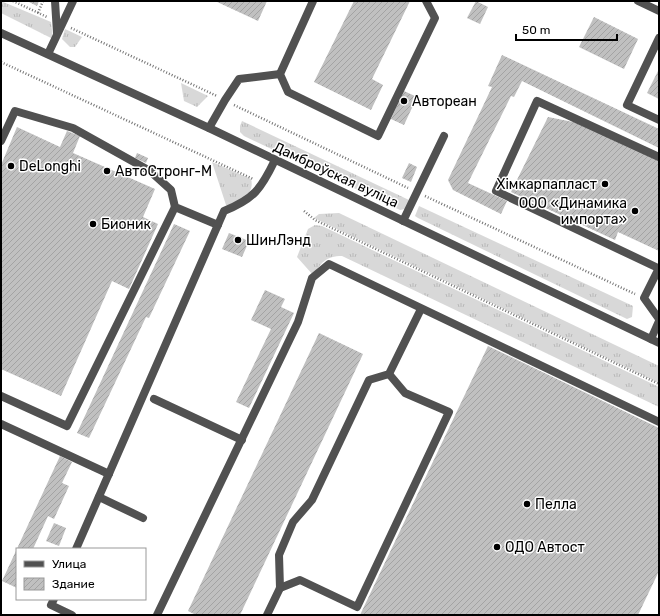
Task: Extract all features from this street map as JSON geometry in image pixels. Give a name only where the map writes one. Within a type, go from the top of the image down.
[{"type":"street","points":[[48,54],[57,34],[59,23],[55,1]]},
{"type":"street","points":[[59,23],[73,1]]},
{"type":"street","points":[[314,1],[280,74],[288,92],[378,136],[435,18],[426,1]]},
{"type":"street","points":[[638,1],[659,11]]},
{"type":"street","name":"Дамброўская вуліца","points":[[1,32],[209,128],[659,343]]},
{"type":"street","points":[[659,38],[627,105],[659,120]]},
{"type":"street","points":[[209,128],[225,100],[239,80],[280,74]]},
{"type":"street","points":[[651,339],[659,320],[644,298],[658,268],[496,191],[537,101],[659,157]]},
{"type":"street","points":[[1,141],[15,111],[73,128],[150,171],[171,190],[175,207],[67,426],[1,396]]},
{"type":"street","points":[[403,220],[444,136]]},
{"type":"street","points":[[76,548],[224,211],[244,203],[262,183],[274,160]]},
{"type":"street","points":[[175,207],[218,225]]},
{"type":"street","points":[[157,615],[298,322],[312,278],[329,264],[659,422]]},
{"type":"street","points":[[267,615],[280,588],[279,555],[293,522],[312,500],[369,380],[389,374],[420,311]]},
{"type":"street","points":[[280,588],[300,580],[357,607],[449,412],[405,394],[389,374]]},
{"type":"street","points":[[154,399],[242,440]]},
{"type":"street","points":[[1,424],[109,474]]},
{"type":"street","points":[[99,497],[143,518]]},
{"type":"street","points":[[54,600],[51,605],[72,615]]},
{"type":"path","points":[[13,1],[225,100],[250,114],[644,298]]},
{"type":"path","points":[[38,13],[43,1]]},
{"type":"path","points":[[1,62],[262,183]]},
{"type":"path","points":[[304,212],[315,220],[659,384]]},
{"type":"green space","points":[[1,1],[51,22],[53,39],[1,13]]},
{"type":"green space","points":[[65,29],[82,37],[75,47],[70,47],[62,39]]},
{"type":"green space","points":[[181,83],[208,96],[197,107],[184,101]]},
{"type":"green space","points":[[242,121],[409,200],[405,209],[400,210],[244,136],[240,132]]},
{"type":"green space","points":[[212,162],[251,179],[251,188],[247,195],[232,207],[226,205]]},
{"type":"green space","points":[[419,206],[633,306],[632,317],[627,319],[418,218],[415,216]]},
{"type":"green space","points":[[339,213],[659,366],[659,383],[314,218],[319,214]]},
{"type":"green space","points":[[315,225],[322,226],[659,387],[659,407],[342,256],[332,257],[324,261],[313,275],[297,257],[308,229]]},
{"type":"building","points":[[27,1],[39,1],[37,6]]},
{"type":"building","points":[[215,1],[267,1],[258,21]]},
{"type":"building","points":[[354,1],[410,1],[372,79],[383,85],[371,110],[314,82]]},
{"type":"building","points":[[476,1],[488,7],[480,24],[467,18]]},
{"type":"building","points":[[594,17],[638,39],[624,69],[579,47]]},
{"type":"building","points":[[502,55],[659,129],[659,148],[522,81],[514,97],[511,96],[468,183],[507,201],[501,214],[453,190],[448,180],[492,87],[488,86]]},
{"type":"building","points":[[659,69],[659,99],[647,93]]},
{"type":"building","points":[[404,91],[417,97],[404,125],[391,119]]},
{"type":"building","points":[[548,117],[588,125],[659,159],[659,251],[618,232],[615,240],[511,192]]},
{"type":"building","points":[[17,127],[60,147],[67,131],[80,136],[73,153],[155,189],[143,217],[158,224],[129,289],[112,281],[61,396],[1,369],[1,165]]},
{"type":"building","points":[[137,153],[148,158],[146,163],[135,158]]},
{"type":"building","points":[[409,163],[417,167],[411,182],[402,178]]},
{"type":"building","points":[[174,224],[190,231],[149,318],[146,317],[89,438],[77,433]]},
{"type":"building","points":[[229,233],[249,241],[242,257],[222,249]]},
{"type":"building","points":[[265,290],[285,299],[281,307],[294,313],[249,408],[236,402],[271,329],[251,320]]},
{"type":"building","points":[[319,333],[363,354],[240,615],[196,615],[188,611]]},
{"type":"building","points":[[488,346],[659,428],[659,571],[638,615],[360,615]]},
{"type":"building","points":[[60,456],[72,462],[62,483],[69,486],[54,519],[48,516],[33,548],[17,548]]},
{"type":"building","points":[[54,523],[66,528],[59,546],[46,541]]},
{"type":"building","points":[[16,551],[16,588],[2,581]]},
{"type":"place","name":"Автореан","points":[[404,101]]},
{"type":"place","name":"DeLonghi","points":[[11,166]]},
{"type":"place","name":"АвтоСтронг-М","points":[[107,171]]},
{"type":"place","name":"Хімкарпапласт","points":[[605,184]]},
{"type":"place","name":"ООО «Динамика импорта»","points":[[635,211]]},
{"type":"place","name":"Бионик","points":[[93,224]]},
{"type":"place","name":"ШинЛэнд","points":[[238,240]]},
{"type":"place","name":"Пелла","points":[[527,504]]},
{"type":"place","name":"ОДО Автост","points":[[497,547]]}]
